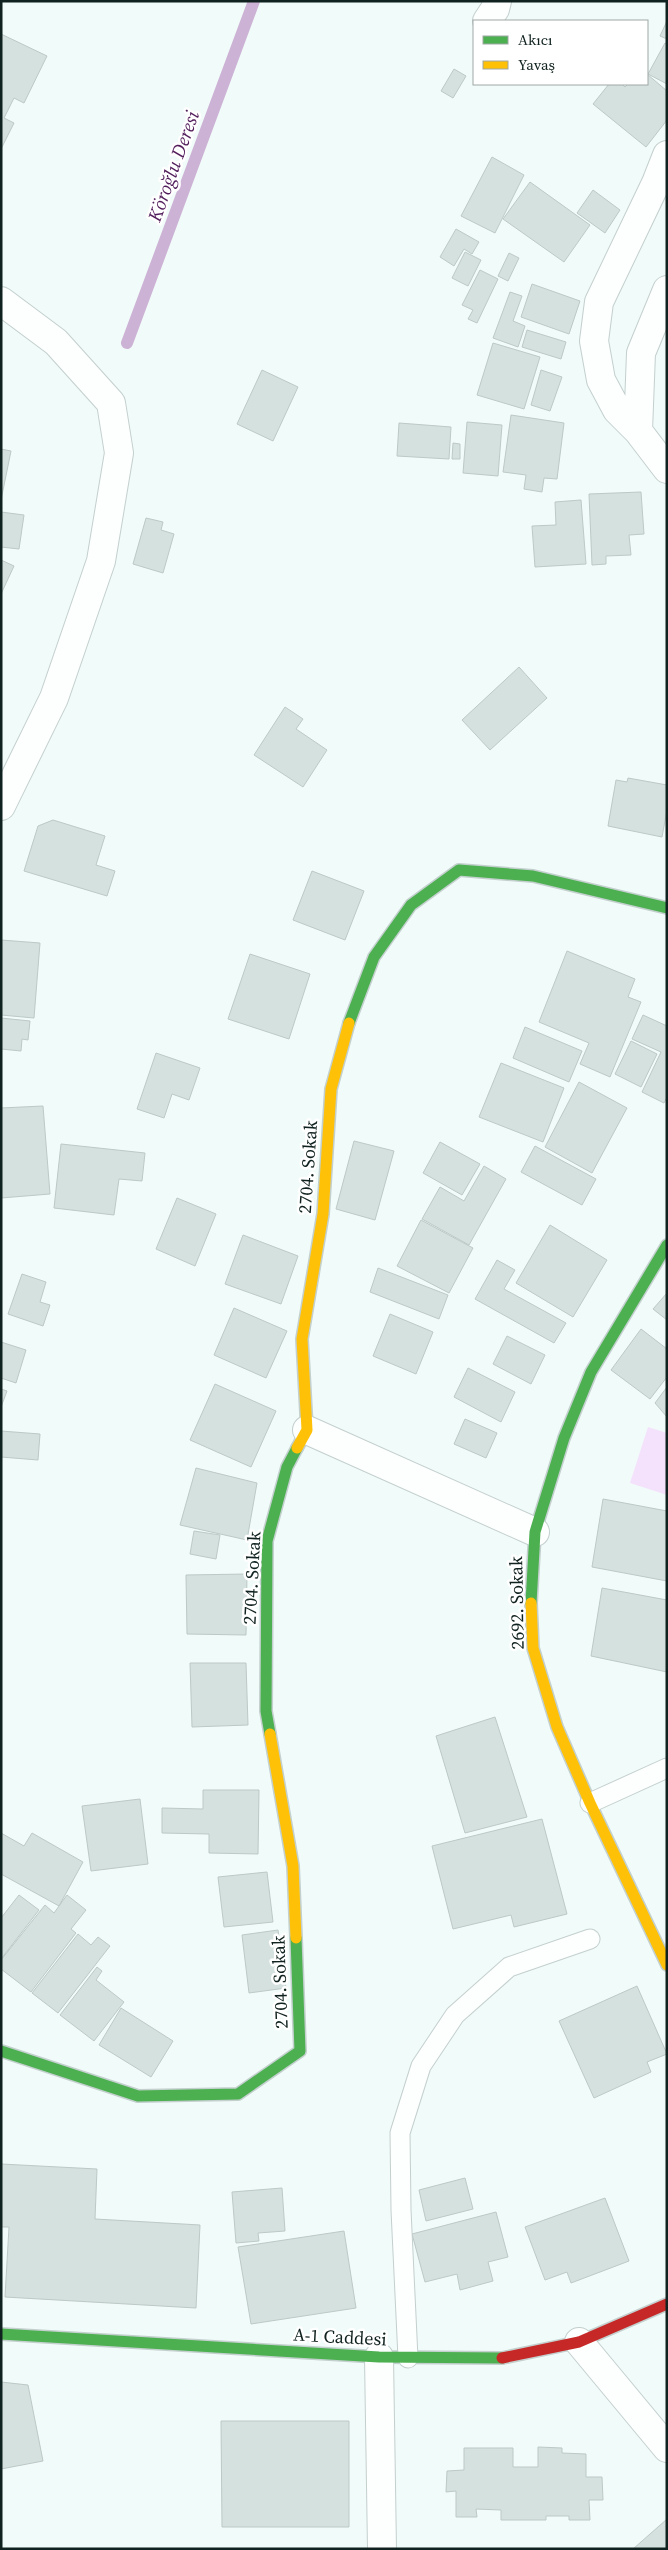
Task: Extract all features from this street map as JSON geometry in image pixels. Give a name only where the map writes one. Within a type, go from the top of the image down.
[{"type":"street","points":[[489,20],[497,1]]},
{"type":"street","points":[[667,155],[656,183],[598,302],[594,341],[601,380],[617,410],[638,431],[667,469]]},
{"type":"street","points":[[638,431],[640,353],[667,290]]},
{"type":"street","points":[[1,301],[56,342],[111,403],[119,453],[101,561],[54,698],[1,806]]},
{"type":"street","name":"2704. Sokak","points":[[1,2051],[138,2096],[238,2094],[300,2051],[293,1866],[266,1711],[267,1541],[288,1467],[307,1430],[302,1339],[323,1214],[331,1089],[352,1011],[374,957],[411,905],[459,870],[533,876],[667,908]]},
{"type":"street","name":"2692. Sokak","points":[[667,1245],[591,1372],[564,1438],[535,1532],[532,1594],[533,1648],[557,1727],[590,1803],[667,1964]]},
{"type":"street","points":[[307,1430],[535,1532]]},
{"type":"street","name":"A-1 Caddesi","points":[[1,2334],[379,2357],[495,2360],[579,2342],[667,2304]]},
{"type":"street","points":[[579,2342],[667,2448]]},
{"type":"street","points":[[379,2357],[382,2549]]},
{"type":"lane","points":[[590,1803],[667,1768]]},
{"type":"lane","points":[[408,2358],[401,2210],[400,2132],[421,2066],[455,2015],[510,1966],[590,1939]]},
{"type":"shaded area","points":[[648,1427],[667,1433],[667,1495],[630,1483]]},
{"type":"building","points":[[667,21],[667,39],[660,36]]},
{"type":"building","points":[[1,34],[47,56],[24,103],[14,98],[4,118],[14,123],[1,149]]},
{"type":"building","points":[[665,43],[667,44],[667,84],[648,74]]},
{"type":"building","points":[[454,69],[466,76],[453,98],[441,91]]},
{"type":"building","points":[[648,75],[667,91],[667,120],[646,147],[593,104],[608,85],[623,85],[625,87],[627,85],[648,85]]},
{"type":"building","points":[[492,157],[524,175],[495,233],[461,216]]},
{"type":"building","points":[[530,182],[590,225],[564,262],[503,219]]},
{"type":"building","points":[[593,190],[620,210],[605,233],[577,213]]},
{"type":"building","points":[[456,229],[479,242],[472,254],[464,249],[454,266],[440,257]]},
{"type":"building","points":[[465,252],[481,260],[468,286],[452,278]]},
{"type":"building","points":[[509,253],[519,258],[508,281],[498,276]]},
{"type":"building","points":[[480,270],[498,279],[477,323],[468,319],[473,310],[462,305]]},
{"type":"building","points":[[532,284],[580,301],[569,334],[521,317]]},
{"type":"building","points":[[510,292],[522,296],[513,321],[525,326],[518,347],[493,338]]},
{"type":"building","points":[[527,330],[566,342],[561,359],[522,347]]},
{"type":"building","points":[[493,343],[540,357],[524,409],[477,395]]},
{"type":"building","points":[[262,370],[298,387],[273,441],[237,424]]},
{"type":"building","points":[[541,370],[562,377],[550,411],[531,405]]},
{"type":"building","points":[[511,415],[564,423],[557,479],[544,478],[542,492],[524,489],[526,475],[503,472]]},
{"type":"building","points":[[467,422],[502,425],[498,476],[463,473]]},
{"type":"building","points":[[399,423],[451,427],[449,459],[397,456]]},
{"type":"building","points":[[453,443],[460,444],[460,459],[452,459]]},
{"type":"building","points":[[1,449],[11,451],[1,500]]},
{"type":"building","points":[[641,492],[644,534],[629,535],[631,555],[606,556],[606,564],[592,565],[589,494]]},
{"type":"building","points":[[581,500],[586,564],[535,567],[532,526],[556,525],[555,502]]},
{"type":"building","points":[[1,512],[24,515],[19,549],[1,547]]},
{"type":"building","points":[[146,518],[163,522],[161,530],[174,534],[163,573],[133,564]]},
{"type":"building","points":[[1,560],[14,566],[1,594]]},
{"type":"building","points":[[519,667],[547,698],[490,750],[462,720]]},
{"type":"building","points":[[285,707],[303,719],[296,729],[327,750],[303,787],[254,755]]},
{"type":"building","points":[[628,778],[667,785],[667,810],[662,837],[608,826],[616,780],[627,782]]},
{"type":"building","points":[[53,820],[105,836],[96,865],[115,871],[107,896],[24,871],[38,826]]},
{"type":"building","points":[[312,871],[364,891],[345,940],[293,920]]},
{"type":"building","points":[[1,940],[40,943],[34,1018],[1,1015]]},
{"type":"building","points":[[567,951],[635,979],[628,997],[641,1002],[610,1077],[580,1064],[589,1043],[539,1022]]},
{"type":"building","points":[[250,954],[310,974],[289,1039],[228,1019]]},
{"type":"building","points":[[643,1015],[667,1026],[667,1097],[664,1103],[642,1092],[661,1052],[632,1039]]},
{"type":"building","points":[[1,1018],[30,1021],[28,1040],[22,1039],[21,1051],[1,1049]]},
{"type":"building","points":[[525,1027],[582,1051],[569,1082],[513,1058]]},
{"type":"building","points":[[631,1041],[657,1054],[641,1087],[615,1074]]},
{"type":"building","points":[[156,1053],[200,1068],[189,1100],[172,1094],[164,1118],[137,1109]]},
{"type":"building","points":[[501,1063],[564,1088],[543,1142],[479,1117]]},
{"type":"building","points":[[579,1082],[627,1108],[592,1173],[545,1147]]},
{"type":"building","points":[[43,1106],[50,1194],[1,1198],[1,1108]]},
{"type":"building","points":[[354,1141],[394,1151],[375,1220],[336,1209]]},
{"type":"building","points":[[440,1142],[480,1164],[462,1195],[423,1173]]},
{"type":"building","points":[[61,1144],[145,1153],[142,1181],[119,1179],[114,1215],[54,1208]]},
{"type":"building","points":[[535,1146],[596,1179],[582,1205],[521,1172]]},
{"type":"building","points":[[484,1166],[506,1179],[469,1245],[422,1219],[440,1187],[464,1201]]},
{"type":"building","points":[[177,1198],[216,1214],[195,1266],[156,1249]]},
{"type":"building","points":[[421,1220],[473,1248],[449,1293],[397,1266]]},
{"type":"building","points":[[550,1225],[607,1260],[573,1317],[516,1283]]},
{"type":"building","points":[[243,1235],[298,1256],[281,1304],[225,1284]]},
{"type":"building","points":[[497,1260],[515,1270],[504,1289],[566,1323],[554,1343],[475,1299]]},
{"type":"building","points":[[378,1268],[448,1295],[439,1319],[370,1292]]},
{"type":"building","points":[[22,1274],[46,1282],[40,1302],[50,1305],[43,1326],[8,1314]]},
{"type":"building","points":[[667,1293],[667,1320],[653,1309]]},
{"type":"building","points":[[234,1308],[287,1331],[266,1378],[214,1355]]},
{"type":"building","points":[[390,1314],[433,1332],[416,1374],[373,1356]]},
{"type":"building","points":[[641,1329],[667,1349],[667,1377],[650,1399],[611,1370]]},
{"type":"building","points":[[507,1336],[545,1355],[531,1384],[493,1364]]},
{"type":"building","points":[[1,1342],[26,1350],[16,1383],[1,1378]]},
{"type":"building","points":[[468,1368],[515,1392],[501,1422],[454,1397]]},
{"type":"building","points":[[215,1384],[276,1411],[251,1467],[190,1440]]},
{"type":"building","points":[[667,1387],[667,1417],[655,1403]]},
{"type":"building","points":[[1,1389],[7,1391],[1,1407]]},
{"type":"building","points":[[465,1419],[497,1433],[486,1458],[454,1444]]},
{"type":"building","points":[[1,1431],[40,1434],[38,1460],[1,1457]]},
{"type":"building","points":[[196,1468],[257,1483],[247,1540],[180,1525]]},
{"type":"building","points":[[603,1499],[667,1511],[667,1581],[592,1567]]},
{"type":"building","points":[[194,1531],[220,1535],[216,1559],[190,1554]]},
{"type":"building","points":[[247,1574],[246,1635],[187,1634],[186,1575]]},
{"type":"building","points":[[602,1588],[667,1600],[667,1672],[591,1656]]},
{"type":"building","points":[[190,1663],[246,1663],[248,1725],[192,1727]]},
{"type":"building","points":[[495,1717],[527,1817],[465,1833],[436,1736]]},
{"type":"building","points":[[203,1790],[259,1790],[258,1854],[209,1853],[209,1834],[162,1833],[162,1808],[203,1809]]},
{"type":"building","points":[[140,1799],[148,1864],[91,1871],[82,1806]]},
{"type":"building","points":[[542,1819],[567,1914],[514,1927],[511,1915],[453,1929],[432,1846]]},
{"type":"building","points":[[1,1833],[24,1846],[32,1833],[83,1862],[59,1906],[1,1874]]},
{"type":"building","points":[[267,1872],[273,1922],[224,1927],[218,1877]]},
{"type":"building","points":[[19,1895],[39,1910],[1,1959],[1,1918]]},
{"type":"building","points":[[67,1895],[86,1910],[71,1929],[76,1933],[31,1992],[1,1969],[1,1960],[45,1905],[54,1913]]},
{"type":"building","points":[[278,1930],[286,1988],[249,1993],[242,1935]]},
{"type":"building","points":[[78,1934],[91,1945],[98,1937],[110,1946],[58,2013],[32,1993]]},
{"type":"building","points":[[97,1967],[102,1971],[96,1980],[124,2002],[94,2041],[60,2015]]},
{"type":"building","points":[[637,1986],[667,2054],[647,2062],[651,2072],[594,2098],[559,2021]]},
{"type":"building","points":[[121,2008],[173,2041],[151,2077],[99,2045]]},
{"type":"building","points":[[1,2164],[97,2169],[95,2219],[200,2225],[196,2308],[5,2297],[9,2227],[1,2227]]},
{"type":"building","points":[[465,2178],[473,2209],[426,2221],[419,2190]]},
{"type":"building","points":[[282,2188],[285,2231],[258,2233],[259,2241],[236,2243],[232,2192]]},
{"type":"building","points":[[605,2198],[629,2261],[571,2283],[567,2272],[545,2280],[525,2227]]},
{"type":"building","points":[[496,2212],[508,2257],[488,2262],[493,2281],[460,2290],[457,2274],[425,2282],[412,2234]]},
{"type":"building","points":[[344,2231],[356,2308],[251,2324],[238,2247]]},
{"type":"building","points":[[1,2382],[28,2385],[43,2461],[1,2469]]},
{"type":"building","points":[[221,2421],[349,2421],[349,2527],[222,2527]]},
{"type":"building","points":[[538,2447],[562,2448],[562,2453],[586,2454],[586,2477],[602,2477],[603,2500],[589,2500],[590,2520],[569,2520],[569,2516],[546,2516],[546,2520],[501,2520],[501,2510],[476,2509],[477,2517],[456,2517],[456,2491],[446,2492],[447,2471],[464,2470],[464,2448],[513,2448],[513,2467],[538,2467]]},
{"type":"building","points":[[667,2519],[667,2549],[633,2549]]},
{"type":"waterway","name":"Köroğlu Deresi","points":[[127,343],[254,1]]},
{"type":"traffic: fast","points":[[349,1023],[374,957],[411,905],[459,870],[533,876],[667,908]]},
{"type":"traffic: fast","points":[[531,1603],[535,1532],[564,1438],[591,1372],[667,1245]]},
{"type":"traffic: fast","points":[[270,1734],[266,1711],[267,1541],[287,1467],[297,1448]]},
{"type":"traffic: fast","points":[[1,2051],[138,2096],[238,2094],[300,2051],[296,1938]]},
{"type":"traffic: fast","points":[[1,2334],[379,2357],[502,2358]]},
{"type":"traffic: slow","points":[[297,1448],[307,1430],[302,1339],[323,1214],[331,1089],[349,1023]]},
{"type":"traffic: slow","points":[[531,1603],[533,1648],[557,1727],[590,1803],[667,1965]]},
{"type":"traffic: slow","points":[[270,1734],[293,1866],[296,1938]]},
{"type":"traffic: jam","points":[[502,2358],[579,2342],[667,2304]]}]
